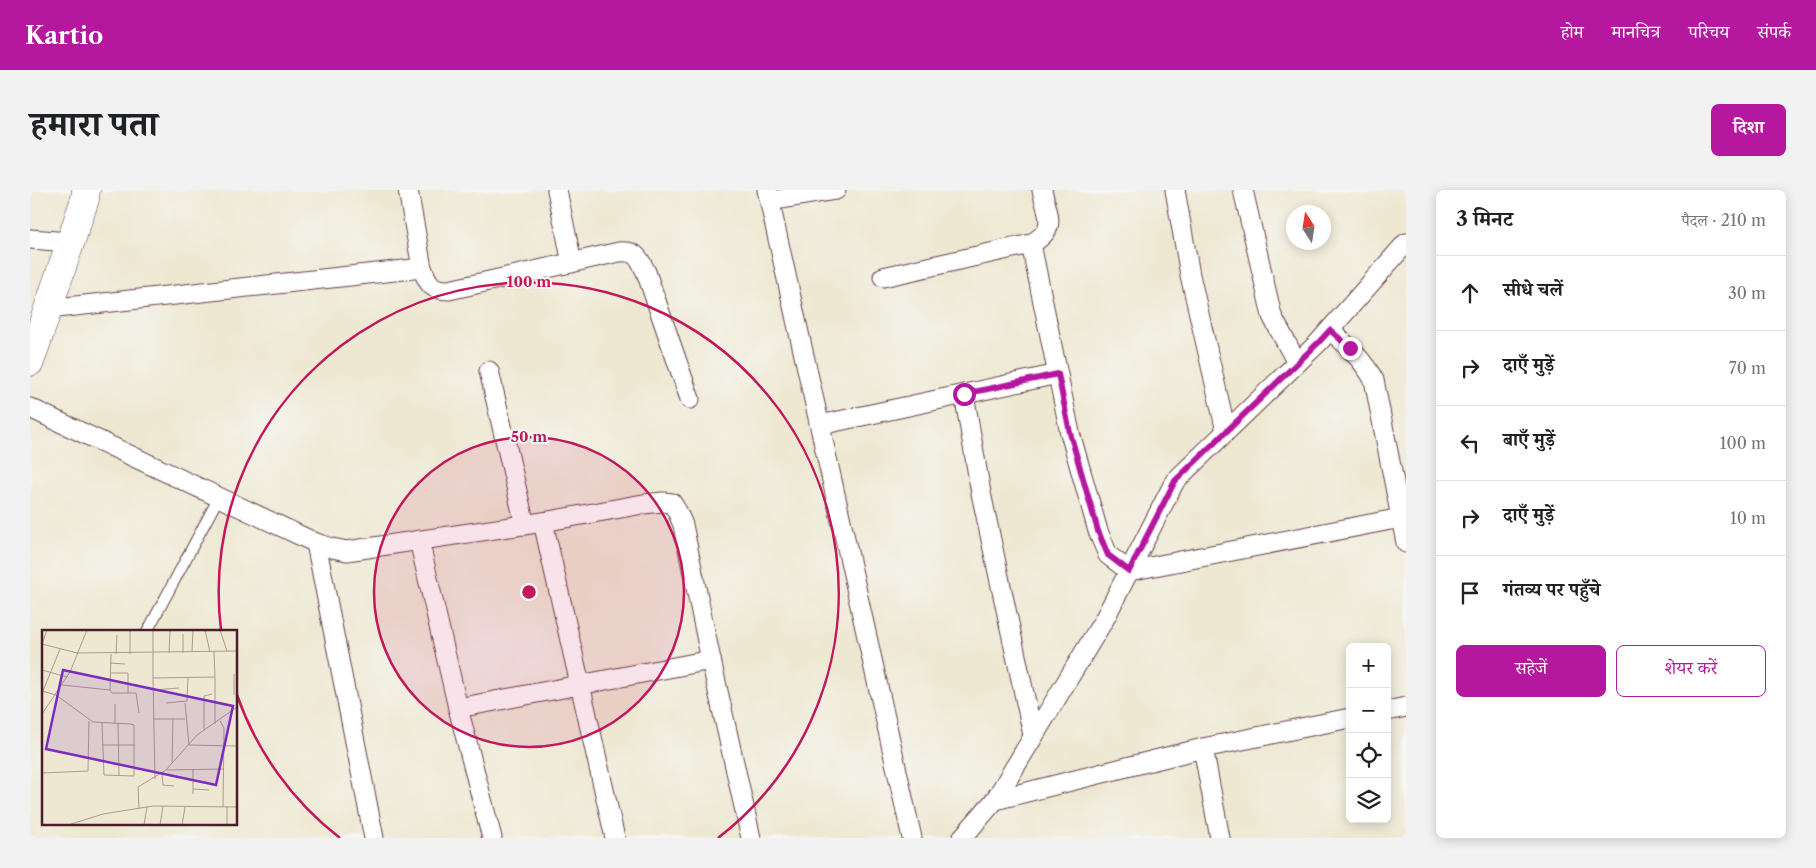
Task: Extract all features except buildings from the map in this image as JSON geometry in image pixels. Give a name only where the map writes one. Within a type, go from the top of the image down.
[{"type":"street","points":[[30,362],[86,190]]},
{"type":"street","points":[[408,190],[422,268],[430,284],[437,290],[449,290],[628,251],[635,254],[646,272],[690,400]]},
{"type":"street","points":[[557,190],[572,263]]},
{"type":"street","points":[[836,190],[769,196],[912,838]]},
{"type":"street","points":[[882,277],[1031,244],[1042,238],[1048,231],[1050,224],[1042,190]]},
{"type":"street","points":[[1175,190],[1190,275],[1226,432]]},
{"type":"street","points":[[1243,190],[1272,316],[1297,363]]},
{"type":"street","points":[[30,239],[70,242]]},
{"type":"street","points":[[964,837],[995,800],[1105,618],[1175,481],[1330,330],[1406,243]]},
{"type":"street","points":[[1031,244],[1070,433],[1098,531],[1108,555],[1129,571],[1403,517]]},
{"type":"street","points":[[48,309],[422,268]]},
{"type":"street","points":[[1330,330],[1367,367],[1374,380],[1403,517],[1406,543]]},
{"type":"street","points":[[489,371],[579,685],[615,838]]},
{"type":"street","points":[[820,425],[1058,374]]},
{"type":"street","points":[[964,394],[981,493],[1033,735]]},
{"type":"street","points":[[30,408],[316,543],[347,551],[534,523],[643,504],[672,503],[678,511],[683,525],[751,838]]},
{"type":"street","points":[[419,540],[458,708],[492,838]]},
{"type":"street","points":[[316,543],[374,838]]},
{"type":"street","points":[[458,708],[711,660]]},
{"type":"street","points":[[1391,710],[1406,707]]},
{"type":"street","points":[[995,800],[1203,748],[1346,719]]},
{"type":"street","points":[[1203,748],[1220,838]]},
{"type":"lane","points":[[147,630],[219,497]]},
{"type":"route","points":[[964,394],[1058,374],[1070,433],[1098,531],[1108,555],[1129,571],[1175,481],[1330,330],[1350,348]]}]
